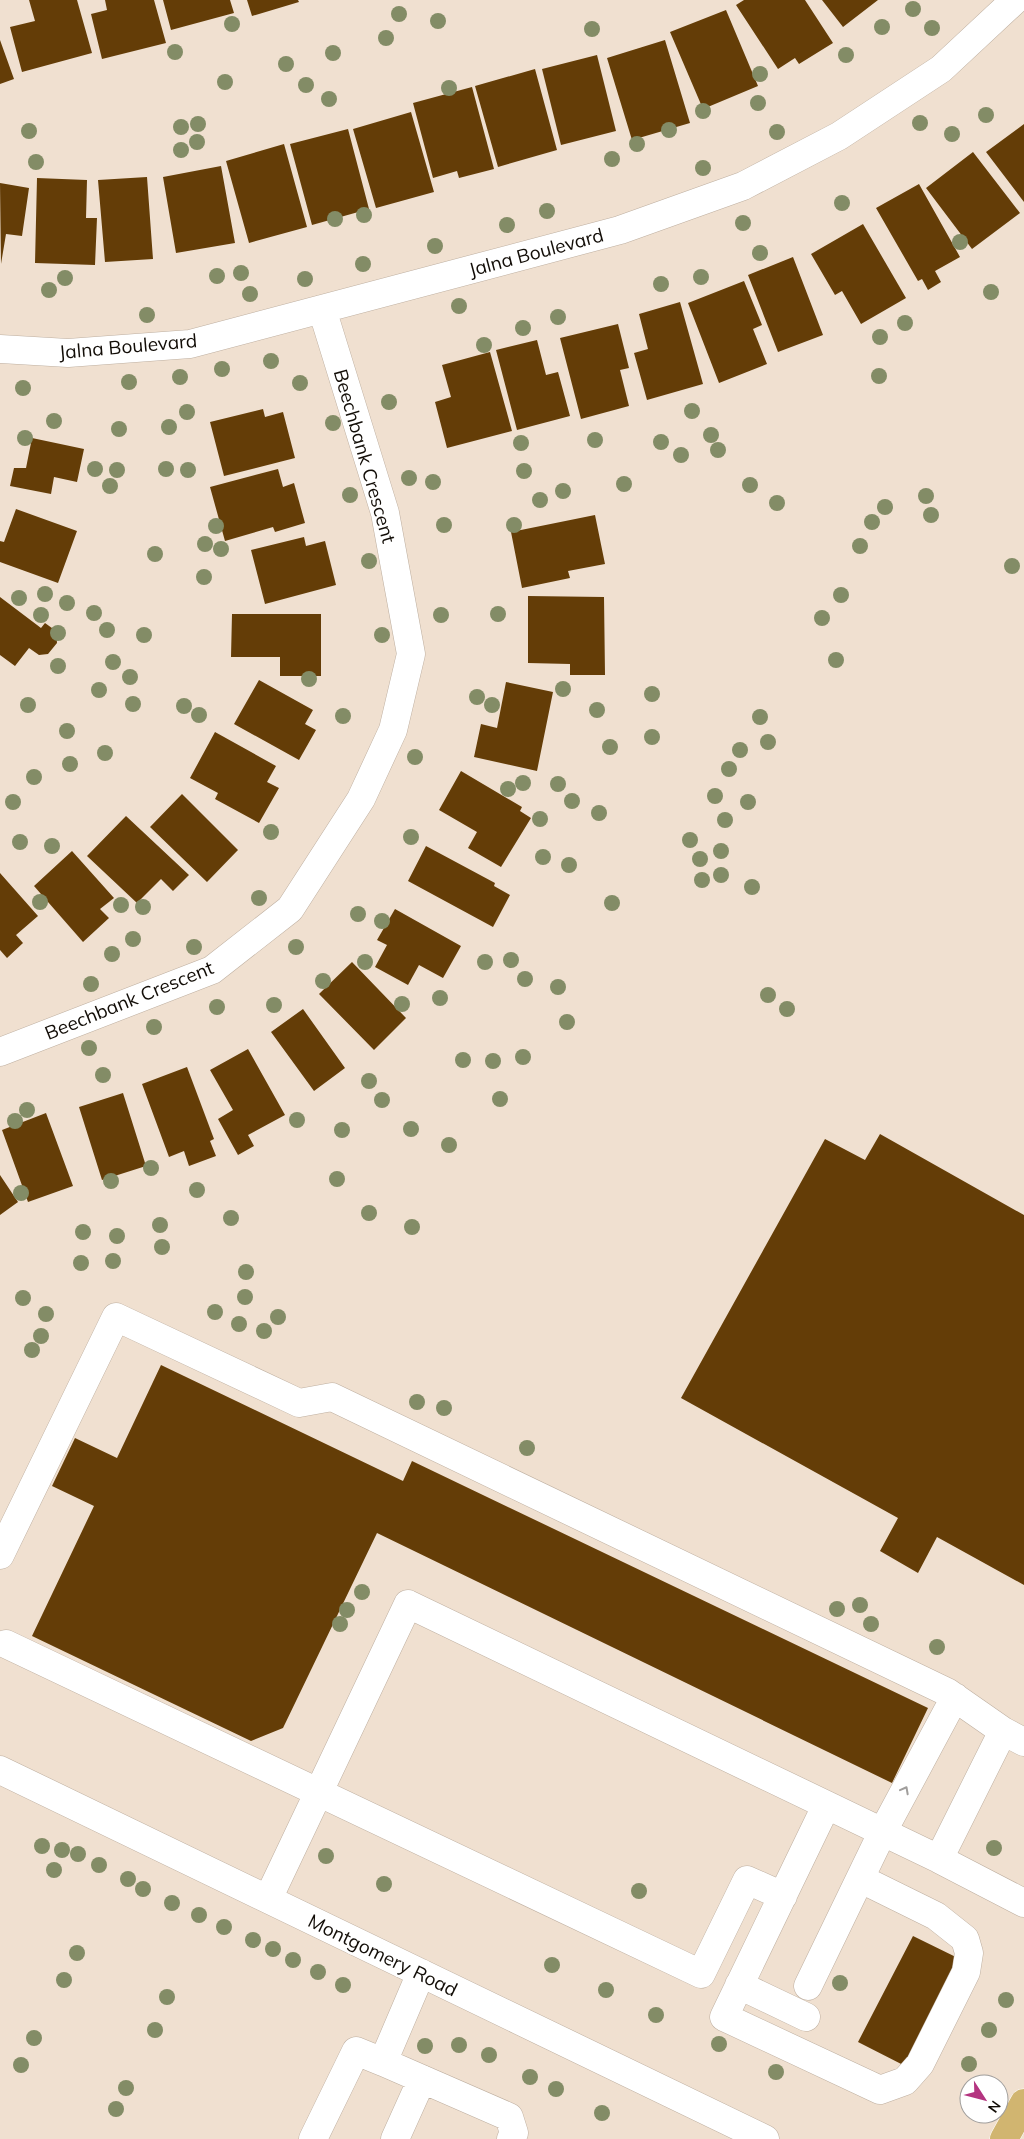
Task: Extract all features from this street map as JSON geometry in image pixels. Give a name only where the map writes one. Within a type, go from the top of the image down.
[{"type":"main road","points":[[1004,2139],[1024,2103]]},
{"type":"street","name":"Jalna Boulevard","points":[[0,350],[68,353],[190,344],[620,230],[743,186],[839,136],[941,68],[1018,5]]},
{"type":"street","name":"Beechbank Crescent","points":[[0,1052],[212,970],[290,909],[361,799],[392,730],[411,654],[385,513],[322,309]]},
{"type":"street","points":[[0,1555],[116,1317],[300,1404],[332,1397],[954,1697],[1014,1736],[939,1859]]},
{"type":"street","points":[[268,1899],[408,1604],[939,1859],[1024,1903]]},
{"type":"street","points":[[2,1647],[319,1792],[701,1974],[747,1880],[783,1896]]},
{"type":"street","points":[[808,1986],[882,1833],[954,1697]]},
{"type":"street","name":"Montgomery Road","points":[[0,1770],[765,2139]]},
{"type":"street","points":[[826,1806],[724,2017],[880,2090],[906,2081],[920,2064],[966,1972],[969,1954],[965,1939],[936,1916],[861,1879]]},
{"type":"street","points":[[383,2062],[421,1973]]},
{"type":"street","points":[[739,1985],[806,2017]]},
{"type":"street","points":[[313,2139],[356,2051],[509,2118],[514,2133],[511,2139]]},
{"type":"street","points":[[395,2139],[422,2079]]},
{"type":"building","points":[[29,0],[77,0],[92,53],[22,72],[10,27],[35,21]]},
{"type":"building","points":[[105,0],[154,0],[166,43],[102,59],[91,14],[107,10]]},
{"type":"building","points":[[163,0],[230,0],[234,13],[171,30]]},
{"type":"building","points":[[247,0],[298,0],[299,2],[252,16]]},
{"type":"building","points":[[744,0],[805,0],[833,43],[799,64],[795,58],[778,69],[736,5]]},
{"type":"building","points":[[822,0],[878,0],[843,27]]},
{"type":"building","points":[[726,10],[758,86],[703,109],[670,32]]},
{"type":"building","points":[[0,40],[14,79],[0,84]]},
{"type":"building","points":[[665,40],[690,123],[632,140],[607,58]]},
{"type":"building","points":[[597,55],[616,131],[561,145],[542,69]]},
{"type":"building","points":[[535,69],[557,150],[498,167],[475,86]]},
{"type":"building","points":[[472,87],[494,169],[459,178],[457,171],[433,178],[413,103]]},
{"type":"building","points":[[411,112],[434,192],[376,208],[353,129]]},
{"type":"building","points":[[1024,124],[1024,202],[986,152]]},
{"type":"building","points":[[348,129],[369,209],[312,225],[290,144]]},
{"type":"building","points":[[284,144],[307,227],[249,243],[226,161]]},
{"type":"building","points":[[973,152],[1020,213],[972,249],[926,188]]},
{"type":"building","points":[[221,166],[235,243],[176,253],[163,177]]},
{"type":"building","points":[[147,177],[153,259],[105,262],[98,180]]},
{"type":"building","points":[[37,178],[87,180],[86,218],[97,218],[95,265],[35,263]]},
{"type":"building","points":[[0,183],[29,188],[22,236],[6,234],[1,264]]},
{"type":"building","points":[[919,184],[960,257],[935,271],[941,282],[928,290],[922,279],[918,281],[876,208]]},
{"type":"building","points":[[863,224],[906,298],[861,324],[842,291],[835,295],[811,254]]},
{"type":"building","points":[[793,257],[823,335],[778,352],[748,275]]},
{"type":"building","points":[[744,281],[762,325],[753,329],[767,364],[719,383],[688,303]]},
{"type":"building","points":[[680,302],[703,384],[647,400],[634,353],[648,349],[639,314]]},
{"type":"building","points":[[618,324],[629,368],[620,370],[629,406],[581,419],[560,338]]},
{"type":"building","points":[[537,340],[546,375],[558,372],[570,416],[517,430],[496,350]]},
{"type":"building","points":[[490,352],[512,431],[447,448],[435,402],[451,397],[442,365]]},
{"type":"building","points":[[263,409],[265,417],[283,412],[295,458],[224,476],[210,422]]},
{"type":"building","points":[[32,438],[84,449],[77,482],[54,477],[51,494],[10,486],[14,468],[26,468]]},
{"type":"building","points":[[278,469],[283,487],[294,483],[305,523],[275,532],[273,527],[225,541],[210,487]]},
{"type":"building","points":[[16,509],[77,531],[58,583],[0,562],[0,541],[4,542]]},
{"type":"building","points":[[595,515],[605,564],[568,571],[570,578],[522,588],[511,532]]},
{"type":"building","points":[[304,537],[306,546],[325,541],[336,585],[265,604],[251,550]]},
{"type":"building","points":[[528,596],[604,597],[605,675],[570,675],[570,664],[528,663]]},
{"type":"building","points":[[0,597],[41,628],[45,623],[56,631],[57,643],[48,654],[39,655],[29,648],[15,666],[0,655]]},
{"type":"building","points":[[232,614],[321,614],[321,676],[280,676],[280,657],[231,657]]},
{"type":"building","points":[[259,680],[313,710],[305,724],[316,730],[299,760],[234,724]]},
{"type":"building","points":[[506,682],[553,692],[537,771],[474,757],[481,724],[497,728]]},
{"type":"building","points":[[215,732],[276,766],[267,782],[279,788],[259,823],[215,799],[218,793],[190,778]]},
{"type":"building","points":[[461,771],[522,807],[520,811],[531,818],[501,867],[468,848],[477,832],[439,810]]},
{"type":"building","points":[[182,794],[238,850],[207,882],[150,827]]},
{"type":"building","points":[[126,816],[189,875],[173,891],[161,879],[137,903],[87,856]]},
{"type":"building","points":[[426,846],[495,883],[494,886],[510,895],[493,927],[408,881]]},
{"type":"building","points":[[72,851],[114,898],[100,909],[109,918],[83,942],[34,886]]},
{"type":"building","points":[[0,873],[38,916],[16,935],[23,943],[7,958],[0,950]]},
{"type":"building","points":[[395,909],[461,946],[443,978],[419,965],[408,985],[375,967],[387,945],[377,940]]},
{"type":"building","points":[[352,962],[406,1018],[374,1050],[319,994]]},
{"type":"building","points":[[303,1009],[345,1068],[314,1091],[271,1032]]},
{"type":"building","points":[[248,1049],[285,1115],[248,1135],[254,1146],[238,1155],[218,1119],[233,1110],[210,1070]]},
{"type":"building","points":[[187,1067],[214,1139],[210,1141],[216,1156],[189,1166],[184,1151],[169,1157],[142,1084]]},
{"type":"building","points":[[123,1093],[146,1166],[102,1180],[79,1107]]},
{"type":"building","points":[[46,1113],[73,1186],[28,1202],[2,1130]]},
{"type":"building","points":[[880,1134],[1024,1215],[1024,1585],[937,1537],[918,1573],[880,1551],[898,1518],[681,1398],[825,1139],[865,1160]]},
{"type":"building","points":[[0,1175],[18,1202],[0,1215]]},
{"type":"building","points":[[161,1365],[403,1481],[412,1461],[928,1708],[892,1783],[377,1533],[283,1728],[251,1741],[32,1636],[94,1506],[52,1486],[75,1438],[117,1458]]},
{"type":"building","points":[[913,1936],[966,1962],[911,2069],[858,2042]]}]
